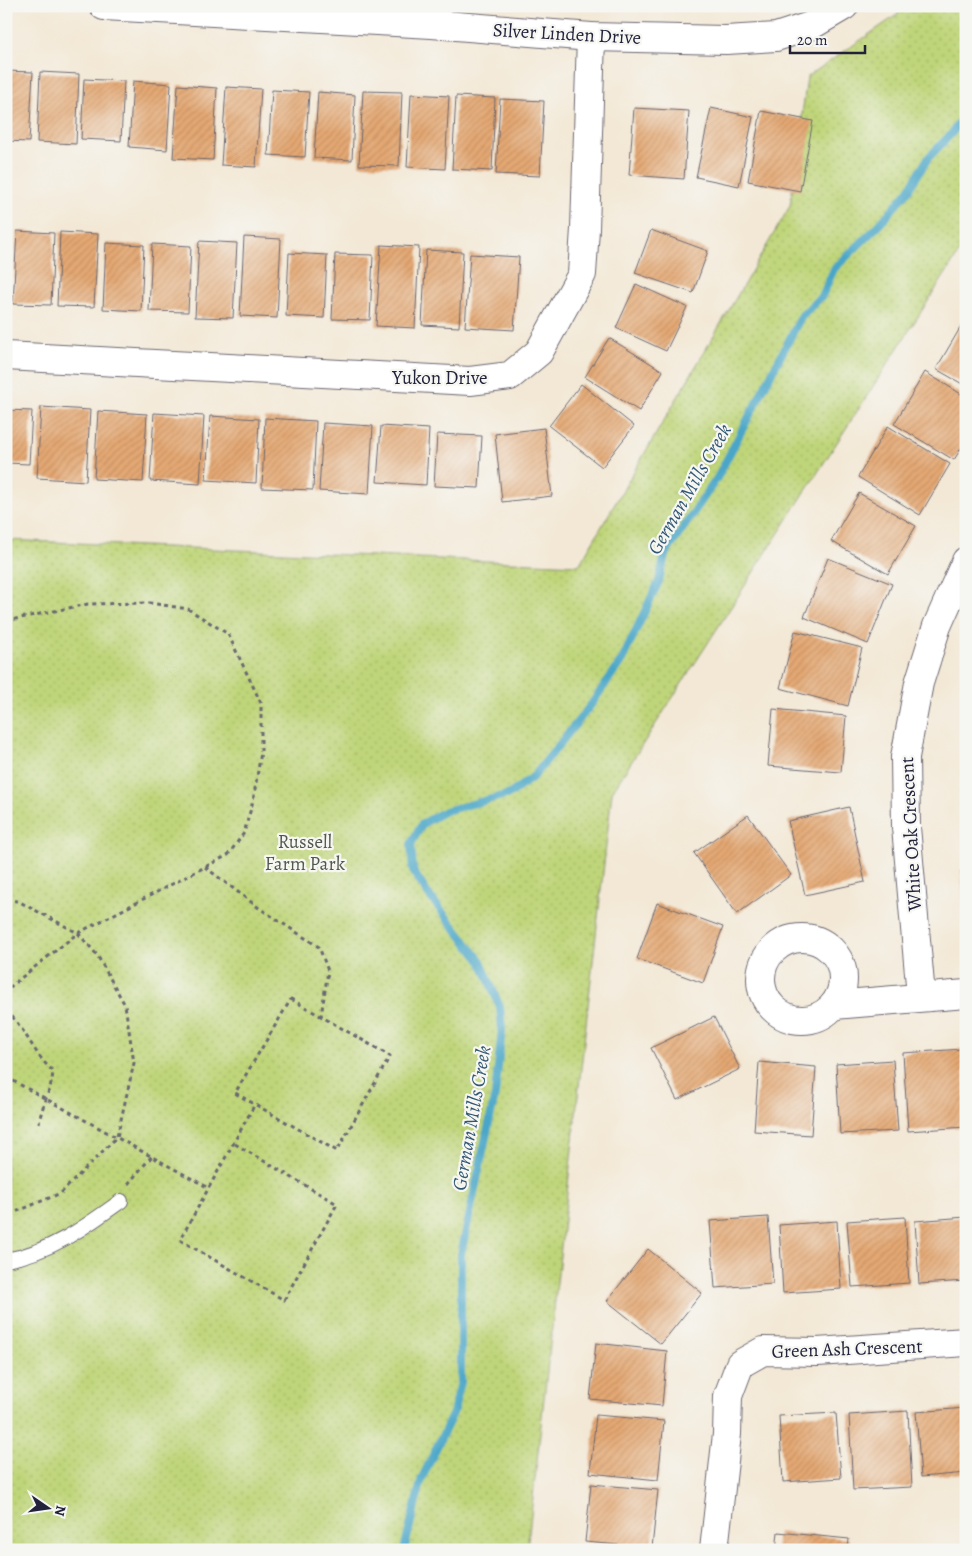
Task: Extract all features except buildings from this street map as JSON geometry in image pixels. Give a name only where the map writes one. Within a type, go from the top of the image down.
[{"type":"street","name":"Silver Linden Drive","points":[[104,6],[432,24],[591,37],[726,40],[776,37],[810,26],[844,6]]},
{"type":"street","name":"Yukon Drive","points":[[6,356],[460,381],[510,376],[539,352],[582,274],[591,37]]},
{"type":"street","name":"White Oak Crescent","points":[[921,996],[906,827],[905,756],[919,683],[934,636],[966,561]]},
{"type":"street","points":[[834,1005],[921,996],[966,994]]},
{"type":"street","name":"Green Ash Crescent","points":[[714,1550],[727,1434],[728,1396],[740,1364],[763,1350],[816,1352],[966,1342]]},
{"type":"lane","points":[[6,1260],[29,1256],[55,1245],[122,1195]]},
{"type":"path","points":[[6,621],[88,604],[150,603],[188,609],[228,634],[261,703],[261,752],[253,801],[244,833],[228,855],[78,933],[12,985],[6,994]]},
{"type":"path","points":[[205,867],[259,908],[319,947],[328,971],[321,1016]]},
{"type":"path","points":[[6,900],[18,901],[78,933],[97,955],[125,1005],[134,1063],[117,1137],[61,1193],[6,1216]]},
{"type":"path","points":[[291,998],[321,1016],[390,1056],[338,1151],[235,1093],[291,998]]},
{"type":"path","points":[[6,1011],[25,1032],[44,1063],[53,1071],[52,1082],[39,1123]]},
{"type":"path","points":[[6,1077],[209,1188]]},
{"type":"path","points":[[234,1144],[337,1204],[284,1300],[180,1240],[255,1104]]},
{"type":"path","points":[[122,1195],[152,1156]]},
{"type":"green space","name":"Russell Farm Park","points":[[903,6],[966,6],[966,242],[612,792],[527,1550],[6,1550],[6,540],[579,565],[790,206],[807,77],[897,15]]},
{"type":"waterway","name":"German Mills Creek","points":[[404,1550],[422,1478],[453,1413],[461,1382],[461,1254],[495,1095],[502,1029],[500,1007],[481,961],[428,894],[413,871],[411,844],[422,824],[445,811],[510,794],[534,776],[590,706],[622,660],[659,581],[665,555],[717,478],[802,315],[822,296],[834,269],[878,226],[908,191],[928,158],[952,133],[966,111]]}]
